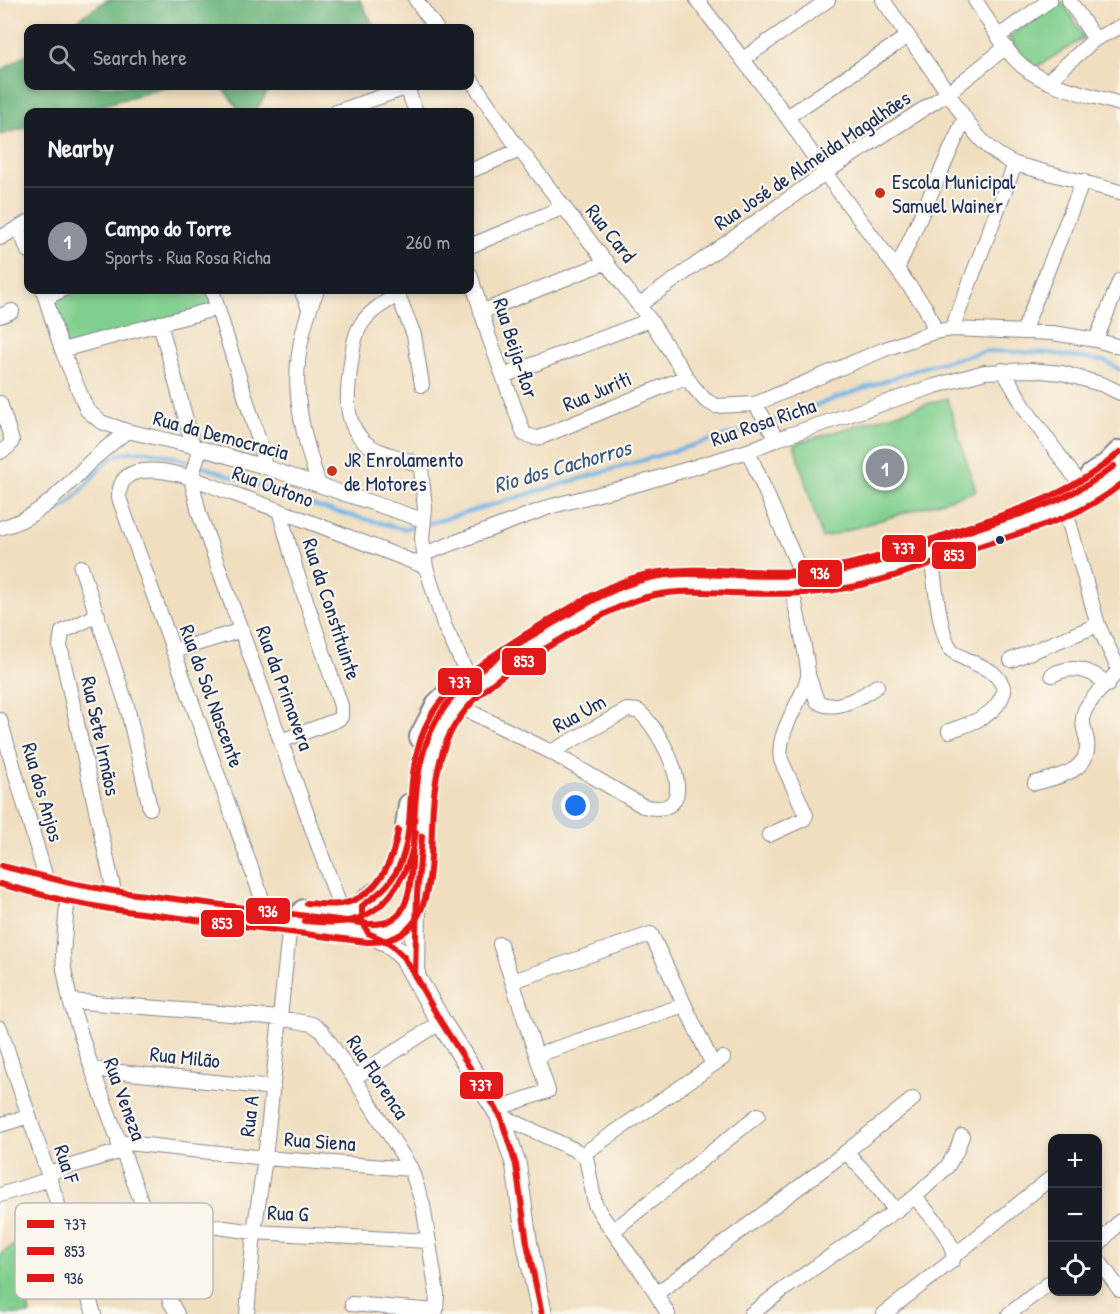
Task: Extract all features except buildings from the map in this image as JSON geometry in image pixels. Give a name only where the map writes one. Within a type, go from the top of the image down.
[{"type":"main road","points":[[0,875],[112,900],[368,933],[387,932],[403,923],[417,895],[427,774],[437,738],[457,705],[486,677],[503,665],[583,616],[642,588],[669,583],[796,579],[875,558],[1030,506],[1080,484],[1108,464],[1120,452]]},
{"type":"main road","points":[[0,862],[45,874],[113,887],[312,912],[352,909],[379,893],[392,878],[403,858],[413,771],[422,735],[438,704],[488,659],[554,618],[622,582],[647,574],[675,571],[796,579],[822,583],[863,575],[1065,508],[1119,475]]},
{"type":"main road","points":[[392,878],[410,886],[417,895]]},
{"type":"main road","points":[[352,909],[362,920],[368,933]]},
{"type":"street","points":[[416,0],[433,24]]},
{"type":"street","points":[[743,59],[828,0]]},
{"type":"street","points":[[883,0],[948,93],[964,120],[990,149],[1015,164],[1120,192]]},
{"type":"street","points":[[975,0],[1003,42],[1027,70],[1048,81],[1120,104]]},
{"type":"street","name":"Rua José de Almeida Magalhães","points":[[639,305],[825,174],[948,93],[1050,0]]},
{"type":"street","points":[[1069,0],[1095,39]]},
{"type":"street","points":[[700,1],[788,117],[825,174],[925,307],[932,322],[933,332]]},
{"type":"street","points":[[1048,81],[1095,39],[1120,27]]},
{"type":"street","points":[[788,117],[908,36]]},
{"type":"street","name":"Rua Card","points":[[474,84],[520,150],[650,320],[686,377],[705,400],[723,407]]},
{"type":"street","points":[[348,108],[400,90]]},
{"type":"street","points":[[410,90],[415,108]]},
{"type":"street","points":[[897,269],[964,120]]},
{"type":"street","points":[[474,169],[520,150]]},
{"type":"street","points":[[952,329],[1015,164]]},
{"type":"street","points":[[1023,332],[1083,181]]},
{"type":"street","points":[[474,244],[564,207]]},
{"type":"street","points":[[0,238],[24,225]]},
{"type":"street","points":[[481,312],[607,262]]},
{"type":"street","points":[[1096,340],[1120,280]]},
{"type":"street","name":"Rua Beija-flor","points":[[474,288],[524,434]]},
{"type":"street","points":[[45,294],[62,350],[87,410],[101,422],[127,431]]},
{"type":"street","points":[[214,294],[265,467]]},
{"type":"street","points":[[303,294],[309,308]]},
{"type":"street","points":[[315,294],[309,308],[296,371],[297,406],[319,485]]},
{"type":"street","points":[[394,294],[370,313],[356,334],[348,383],[349,415],[354,429],[378,452],[412,462],[421,468],[425,509],[422,538],[425,560],[444,625],[468,675]]},
{"type":"street","points":[[398,294],[414,335],[422,385]]},
{"type":"street","points":[[62,350],[218,308]]},
{"type":"street","points":[[503,376],[650,320]]},
{"type":"street","points":[[160,323],[197,451],[192,475]]},
{"type":"street","name":"Rua Rosa Richa","points":[[723,407],[757,407],[885,349],[933,332],[952,329],[1053,333],[1096,340],[1120,347]]},
{"type":"street","points":[[1004,370],[1026,410],[1080,484]]},
{"type":"street","name":"Rua Rosa Richa","points":[[425,560],[552,506],[638,484],[748,451],[774,434],[985,372],[1030,370],[1062,373],[1104,385],[1120,393]]},
{"type":"street","name":"Rua Juriti","points":[[524,434],[536,438],[541,437],[686,377]]},
{"type":"street","points":[[0,403],[12,441],[0,452]]},
{"type":"street","points":[[757,407],[774,434]]},
{"type":"street","name":"Rua da Democracia","points":[[0,528],[11,526],[41,509],[58,496],[89,463],[127,431],[265,467],[423,522]]},
{"type":"street","points":[[748,451],[796,579],[808,675],[817,701],[827,706],[856,699],[877,686]]},
{"type":"street","name":"Rua Outono","points":[[119,498],[119,487],[123,479],[141,471],[192,475],[279,510],[425,560]]},
{"type":"street","name":"Rua da Primavera","points":[[192,475],[199,513],[281,741],[352,909]]},
{"type":"street","name":"Rua do Sol Nascente","points":[[119,498],[265,907]]},
{"type":"street","points":[[1035,783],[1073,771],[1084,760],[1087,743],[1083,716],[1091,700],[1119,672],[1098,625],[1065,508]]},
{"type":"street","name":"Rua da Constituinte","points":[[279,510],[293,560],[341,702],[340,717],[337,720],[281,741]]},
{"type":"street","points":[[931,554],[948,644],[958,655],[987,669],[1000,681],[1004,691],[997,707],[987,715],[966,726],[949,731]]},
{"type":"street","name":"Rua Sete Irmãos","points":[[81,567],[127,706],[150,808]]},
{"type":"street","name":"Rua Sete Irmãos","points":[[98,615],[62,632],[60,646],[113,887]]},
{"type":"street","points":[[1011,660],[1098,625]]},
{"type":"street","points":[[173,651],[242,630]]},
{"type":"street","points":[[1052,675],[1068,669],[1080,669],[1099,676],[1108,685]]},
{"type":"street","points":[[769,835],[804,819],[806,815],[781,760],[780,747],[808,675]]},
{"type":"street","points":[[457,705],[551,752]]},
{"type":"street","name":"Rua Um","points":[[627,710],[638,711],[649,723],[676,773],[678,792],[667,805],[651,808],[643,806],[551,752],[627,710]]},
{"type":"street","name":"Rua dos Anjos","points":[[0,720],[45,874]]},
{"type":"street","name":"Rua Veneza","points":[[68,892],[63,954],[70,1001],[92,1069],[142,1203]]},
{"type":"street","points":[[415,974],[417,895]]},
{"type":"street","name":"Rua A","points":[[247,1314],[254,1232],[265,1158],[290,923]]},
{"type":"street","points":[[368,933],[388,942],[398,950],[415,974],[441,1022],[498,1112],[516,1165],[527,1243],[543,1314]]},
{"type":"street","points":[[513,981],[651,934],[684,1005],[718,1061],[583,1154]]},
{"type":"street","points":[[498,1112],[548,1091],[500,944]]},
{"type":"street","name":"Rua Florenca","points":[[70,1001],[280,1018],[312,1024],[322,1031],[411,1169],[423,1205],[437,1294],[436,1311],[352,1304]]},
{"type":"street","points":[[537,1055],[684,1005]]},
{"type":"street","points":[[354,1078],[441,1022]]},
{"type":"street","name":"Rua F","points":[[0,1028],[58,1203]]},
{"type":"street","name":"Rua Milão","points":[[92,1069],[273,1088]]},
{"type":"street","points":[[656,1294],[913,1099]]},
{"type":"street","points":[[498,1112],[583,1154],[588,1162],[595,1204],[668,1314]]},
{"type":"street","points":[[613,1231],[758,1115]]},
{"type":"street","points":[[0,1125],[29,1116]]},
{"type":"street","points":[[751,1314],[915,1197],[947,1167],[962,1136]]},
{"type":"street","points":[[0,1195],[120,1147]]},
{"type":"street","name":"Rua Siena","points":[[120,1147],[411,1169]]},
{"type":"street","points":[[846,1152],[896,1211]]},
{"type":"street","points":[[884,1314],[950,1264],[954,1256],[1048,1181]]},
{"type":"street","points":[[915,1197],[947,1237],[954,1256]]},
{"type":"street","points":[[1101,1242],[1120,1221]]},
{"type":"street","name":"Rua G","points":[[213,1226],[254,1232],[429,1241]]},
{"type":"street","points":[[1102,1265],[1120,1290]]},
{"type":"street","points":[[1009,1314],[1048,1285]]},
{"type":"street","name":"Rua F","points":[[89,1299],[94,1314]]},
{"type":"street","name":"Rua Veneza","points":[[169,1299],[177,1314]]},
{"type":"green space","points":[[107,0],[360,0],[373,24],[71,24]]},
{"type":"green space","points":[[1063,2],[1084,38],[1033,69],[1008,37]]},
{"type":"green space","points":[[24,56],[24,90],[157,90],[92,108],[24,108],[24,128],[0,135],[0,72]]},
{"type":"green space","points":[[224,90],[269,90],[257,108],[238,108]]},
{"type":"green space","points":[[68,294],[210,294],[215,306],[63,349],[49,304]]},
{"type":"green space","points":[[947,398],[976,491],[822,538],[794,444]]},
{"type":"green space","points":[[14,1245],[15,1299],[27,1299],[30,1314],[0,1314],[0,1255]]},
{"type":"waterway","name":"Rio dos Cachorros","points":[[427,524],[755,427],[927,366],[987,351],[1048,353],[1105,361],[1120,370]]},
{"type":"waterway","name":"Rio dos Cachorros","points":[[6,533],[30,525],[63,508],[109,461],[123,453],[139,451],[187,461],[321,508],[404,529],[420,525]]},
{"type":"transit line","name":"737","points":[[542,1314],[527,1243],[516,1165],[500,1115],[441,1022],[404,957],[388,942],[368,933],[362,920],[362,906],[388,884],[404,854],[415,760],[423,732],[433,712],[458,683],[494,654],[577,603],[617,584],[648,574],[667,571],[804,571],[842,566],[878,557],[996,517],[1061,492],[1081,481],[1120,452]]},
{"type":"transit line","name":"936","points":[[2,866],[113,891],[369,924],[390,921],[400,913],[409,889],[417,782],[429,736],[446,705],[458,691],[485,666],[515,646],[596,599],[635,582],[678,574],[794,576],[856,568],[914,551],[1046,505],[1081,488],[1114,466]]},
{"type":"transit line","name":"853","points":[[0,884],[66,901],[110,909],[367,942],[391,939],[408,929],[419,913],[426,894],[430,872],[433,806],[438,767],[452,730],[461,716],[484,691],[524,661],[602,615],[641,599],[664,593],[683,592],[808,593],[860,585],[901,574],[1053,522],[1088,506],[1120,485]]},
{"type":"transit line","name":"936","points":[[307,903],[343,904],[364,895],[385,871],[398,830]]},
{"type":"transit line","name":"853","points":[[305,921],[353,920],[378,907],[397,886],[404,873],[416,832]]},
{"type":"transit line","name":"737","points":[[422,836],[417,895],[415,974],[422,987]]},
{"type":"place","name":"Escola Municipal Samuel Wainer","points":[[880,193]]},
{"type":"place","name":"Campo do Torre","points":[[885,468]]},
{"type":"place","name":"JR Enrolamento de Motores","points":[[332,471]]}]
